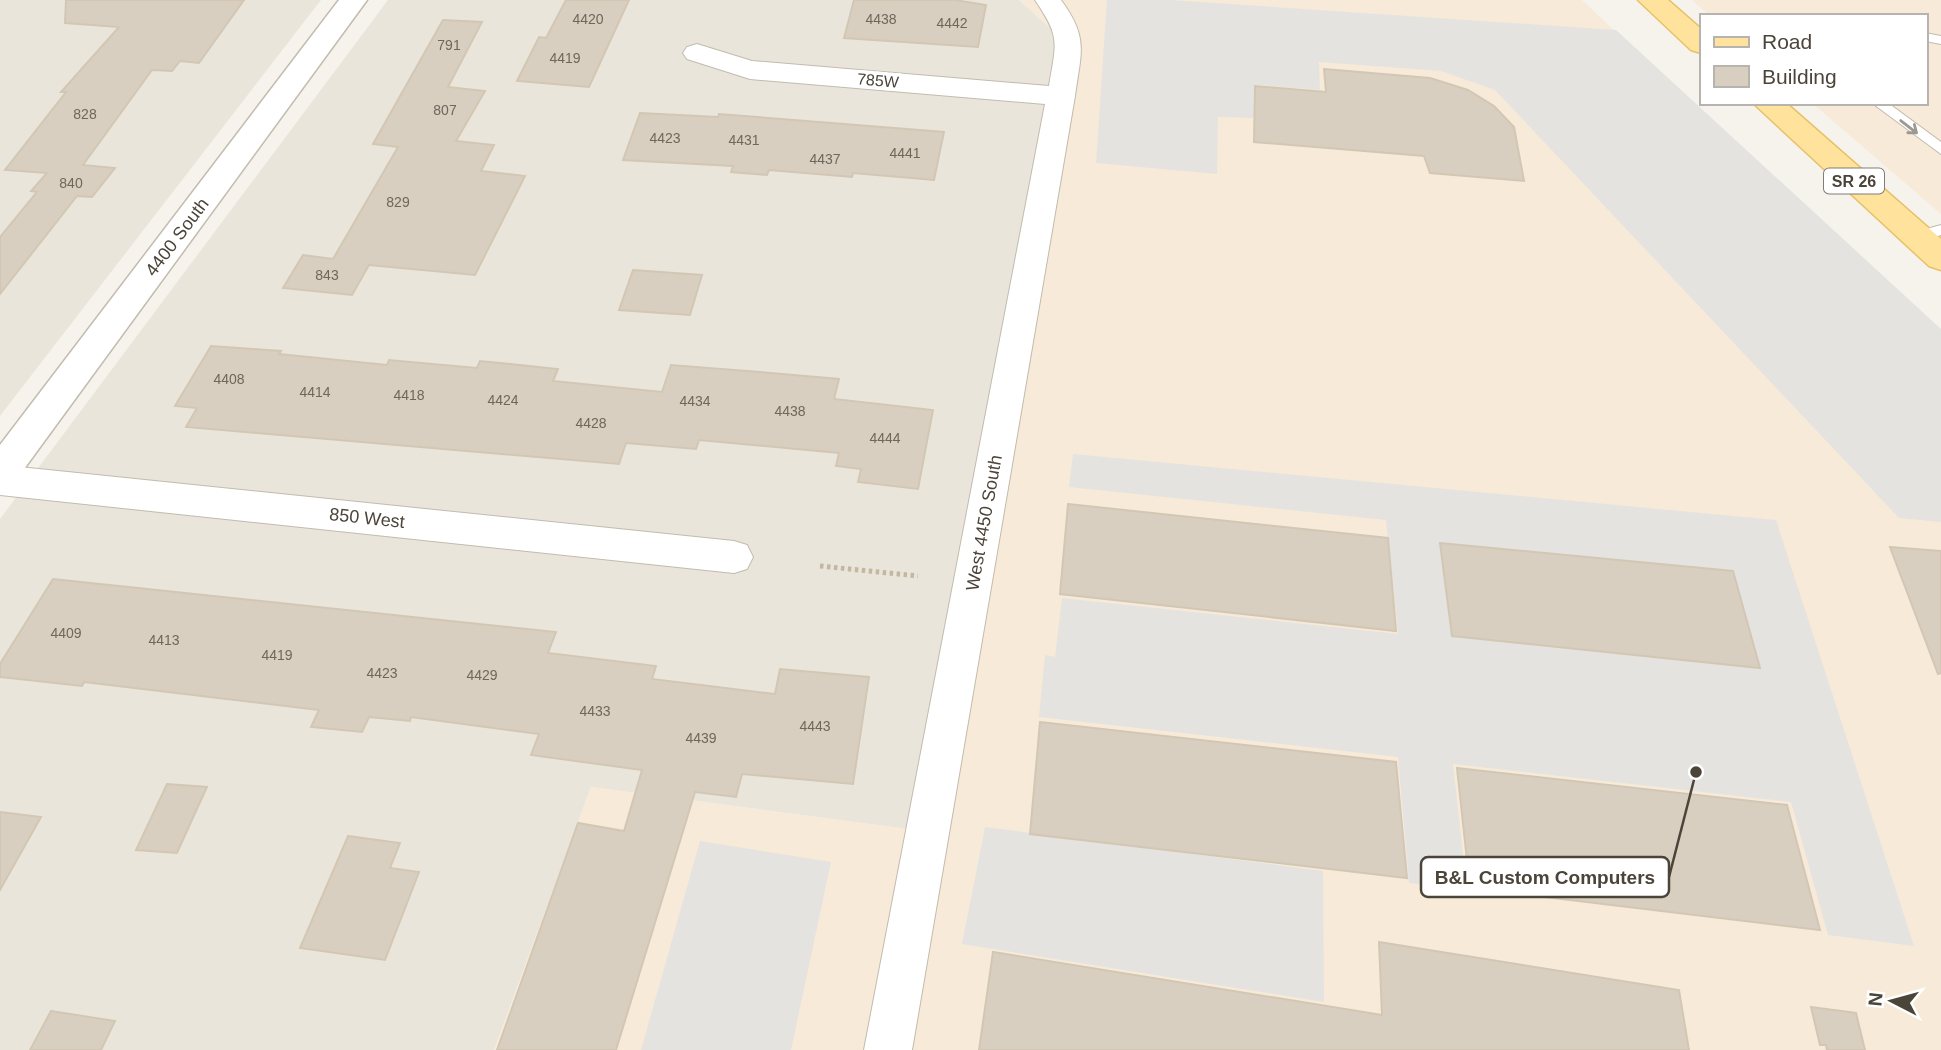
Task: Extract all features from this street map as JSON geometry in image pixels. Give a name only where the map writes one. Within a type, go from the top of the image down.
[{"type":"main road","points":[[1652,0],[1700,43]]},
{"type":"main road","name":"SR 26","points":[[1770,105],[1929,234],[1941,258]]},
{"type":"street","name":"4400 South","points":[[0,473],[353,0]]},
{"type":"street","name":"West 4450 South","points":[[888,1050],[1061,96],[1069,42],[1064,22],[1048,0]]},
{"type":"street","name":"785W","points":[[697,53],[750,70],[1061,96]]},
{"type":"street","name":"850 West","points":[[0,480],[734,557]]},
{"type":"lane","points":[[1881,105],[1941,149]]},
{"type":"path","points":[[820,566],[918,576]]},
{"type":"shaded area","points":[[0,0],[321,0],[0,416]]},
{"type":"shaded area","points":[[388,0],[1019,0],[1058,35],[915,830],[591,787],[494,1050],[0,1050],[0,519]]},
{"type":"shaded area","points":[[1019,0],[1582,0],[1941,340],[1941,1050],[494,1050],[591,787],[915,830],[1058,35]]},
{"type":"shaded area","points":[[1107,0],[1171,0],[1616,30],[1941,329],[1941,522],[1899,518],[1495,90],[1441,71],[1319,62],[1320,90],[1256,85],[1253,118],[1218,117],[1217,174],[1096,163]]},
{"type":"shaded area","points":[[1692,0],[1941,0],[1941,214],[1814,105],[1927,105],[1927,14],[1708,14]]},
{"type":"shaded area","points":[[1073,454],[1776,520],[1914,946],[1828,935],[1791,802],[1453,764],[1467,890],[1409,883],[1398,757],[1039,717],[1045,655],[1055,657],[1062,598],[1398,634],[1386,520],[1069,487]],"holes":[[[1440,543],[1733,571],[1759,668],[1452,636]]]},
{"type":"shaded area","points":[[985,827],[1323,871],[1324,1002],[962,944]]},
{"type":"shaded area","points":[[700,841],[831,862],[791,1050],[641,1050]]},
{"type":"building","points":[[66,0],[244,0],[199,63],[180,61],[172,71],[152,70],[83,165],[115,168],[92,197],[77,196],[0,294],[0,237],[37,192],[31,191],[47,173],[5,170],[66,92],[61,92],[119,27],[65,23]]},
{"type":"building","points":[[566,0],[629,0],[589,87],[517,81],[539,37],[546,38]]},
{"type":"building","points":[[854,0],[955,0],[986,5],[978,47],[844,38]]},
{"type":"building","points":[[443,20],[482,22],[448,87],[485,91],[456,141],[494,145],[481,171],[525,176],[475,275],[369,265],[352,295],[283,288],[303,255],[333,259],[398,147],[373,144]]},
{"type":"building","points":[[1324,69],[1430,78],[1468,90],[1494,106],[1514,127],[1524,181],[1430,173],[1424,156],[1254,142],[1255,86],[1326,92]]},
{"type":"building","points":[[640,113],[718,117],[719,114],[944,132],[934,180],[769,170],[767,175],[731,172],[733,166],[623,160]]},
{"type":"building","points":[[633,270],[702,275],[690,315],[619,310]]},
{"type":"building","points":[[211,346],[281,351],[279,354],[387,365],[389,360],[477,368],[480,361],[558,369],[553,381],[662,392],[671,365],[839,379],[834,399],[933,410],[918,489],[858,482],[861,469],[836,466],[839,453],[699,440],[696,449],[626,443],[619,464],[186,427],[197,408],[175,406]]},
{"type":"building","points":[[1068,504],[1388,538],[1396,631],[1060,594]]},
{"type":"building","points":[[1440,543],[1733,571],[1760,668],[1452,636]]},
{"type":"building","points":[[1890,547],[1941,551],[1941,673],[1938,674]]},
{"type":"building","points":[[53,579],[556,632],[548,653],[656,666],[652,679],[775,694],[780,669],[869,677],[853,784],[742,774],[736,797],[695,792],[616,1050],[497,1050],[578,823],[624,831],[642,770],[531,755],[539,734],[411,717],[410,721],[369,717],[362,732],[311,727],[319,710],[84,682],[82,686],[0,677],[0,664]]},
{"type":"building","points":[[1040,722],[1396,762],[1407,878],[1030,834]]},
{"type":"building","points":[[1457,768],[1787,805],[1820,930],[1470,888]]},
{"type":"building","points":[[167,784],[207,787],[177,853],[136,850]]},
{"type":"building","points":[[0,812],[41,817],[0,890]]},
{"type":"building","points":[[348,836],[400,843],[390,868],[419,872],[385,960],[300,948]]},
{"type":"building","points":[[1379,942],[1679,990],[1689,1050],[979,1050],[993,952],[1382,1015]]},
{"type":"building","points":[[1811,1007],[1856,1013],[1865,1050],[1827,1050],[1826,1045],[1820,1045]]},
{"type":"building","points":[[51,1011],[115,1021],[101,1050],[30,1050]]},
{"type":"place","name":"B&L Custom Computers","points":[[1696,772]]}]
